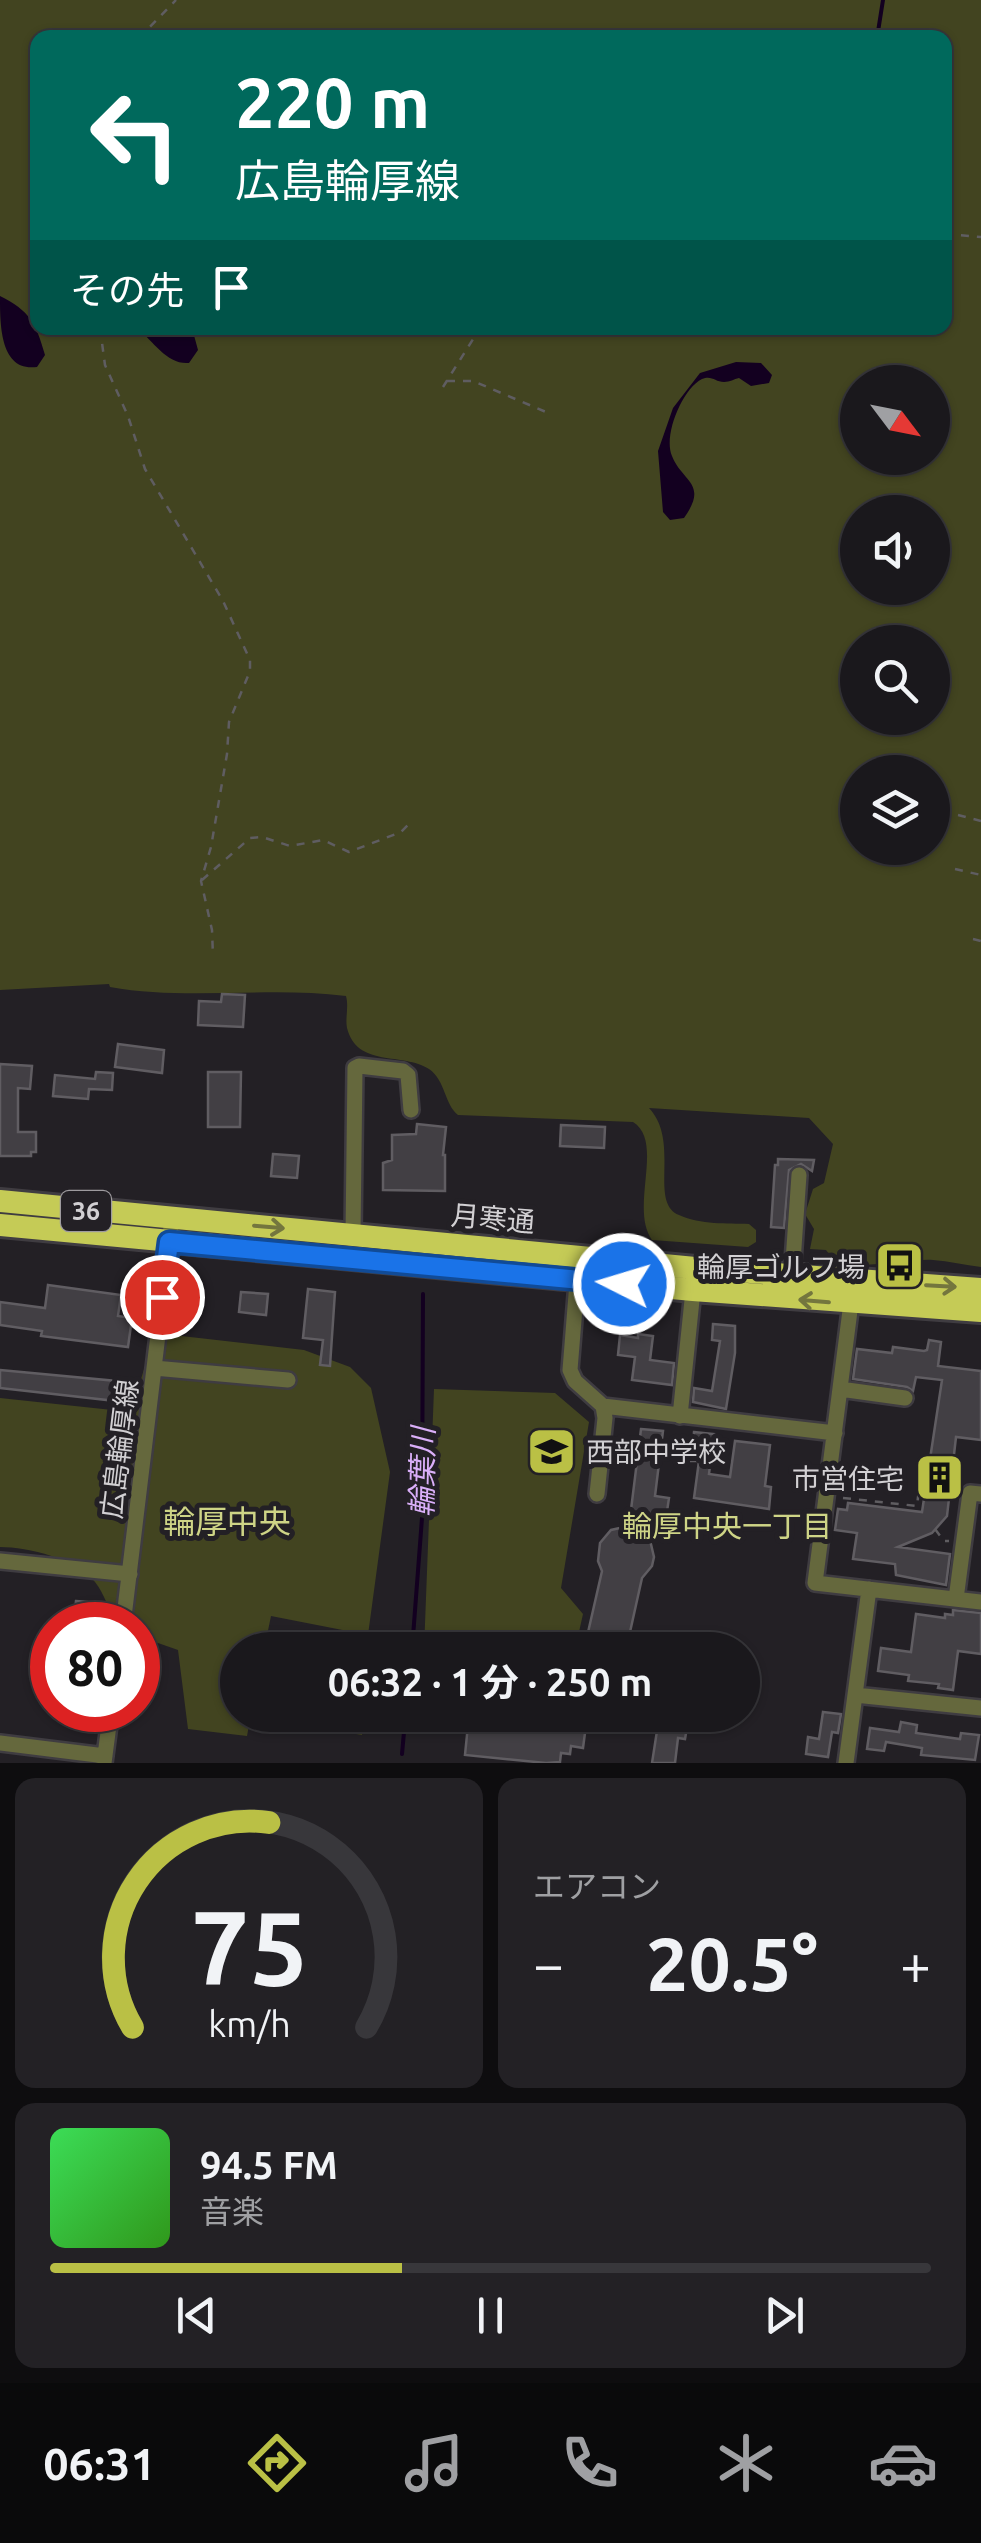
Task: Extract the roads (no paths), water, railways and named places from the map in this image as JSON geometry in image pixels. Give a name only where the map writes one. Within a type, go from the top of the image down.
[{"type":"highway","name":"月寒通","points":[[0,1201],[170,1230],[852,1292],[981,1312]]},
{"type":"highway","name":"月寒通","points":[[0,1225],[353,1235],[578,1268]]},
{"type":"highway","name":"月寒通","points":[[694,1279],[792,1276],[852,1292],[981,1289]]},
{"type":"street","points":[[353,1235],[355,1068],[403,1071],[408,1075],[411,1110]]},
{"type":"street","points":[[792,1276],[799,1175]]},
{"type":"street","name":"広島輪厚線","points":[[126,1602],[170,1230]]},
{"type":"street","points":[[578,1268],[570,1370],[575,1380],[603,1406],[835,1433]]},
{"type":"street","points":[[680,1416],[694,1279]]},
{"type":"street","points":[[852,1292],[815,1583],[981,1602]]},
{"type":"street","points":[[154,1368],[288,1380]]},
{"type":"street","points":[[840,1389],[905,1398]]},
{"type":"street","points":[[597,1494],[603,1406]]},
{"type":"street","points":[[956,1599],[970,1493],[981,1494]]},
{"type":"street","points":[[0,1561],[130,1574]]},
{"type":"street","points":[[846,1763],[869,1590]]},
{"type":"street","points":[[855,1695],[981,1708]]},
{"type":"street","points":[[0,1744],[104,1759],[108,1732]]},
{"type":"waterway","points":[[878,30],[883,0]]},
{"type":"waterway","name":"輪葉川","points":[[413,1632],[422,1518],[423,1294]]},
{"type":"waterway","name":"輪葉川","points":[[402,1754],[404,1732]]},
{"type":"place","name":"輪厚ゴルフ場","points":[[900,1266]]},
{"type":"place","name":"西部中学校","points":[[551,1451]]},
{"type":"place","name":"市営住宅","points":[[939,1478]]},
{"type":"district","name":"輪厚中央","points":[[227,1521]]},
{"type":"district","name":"輪厚中央一丁目","points":[[727,1526]]}]
